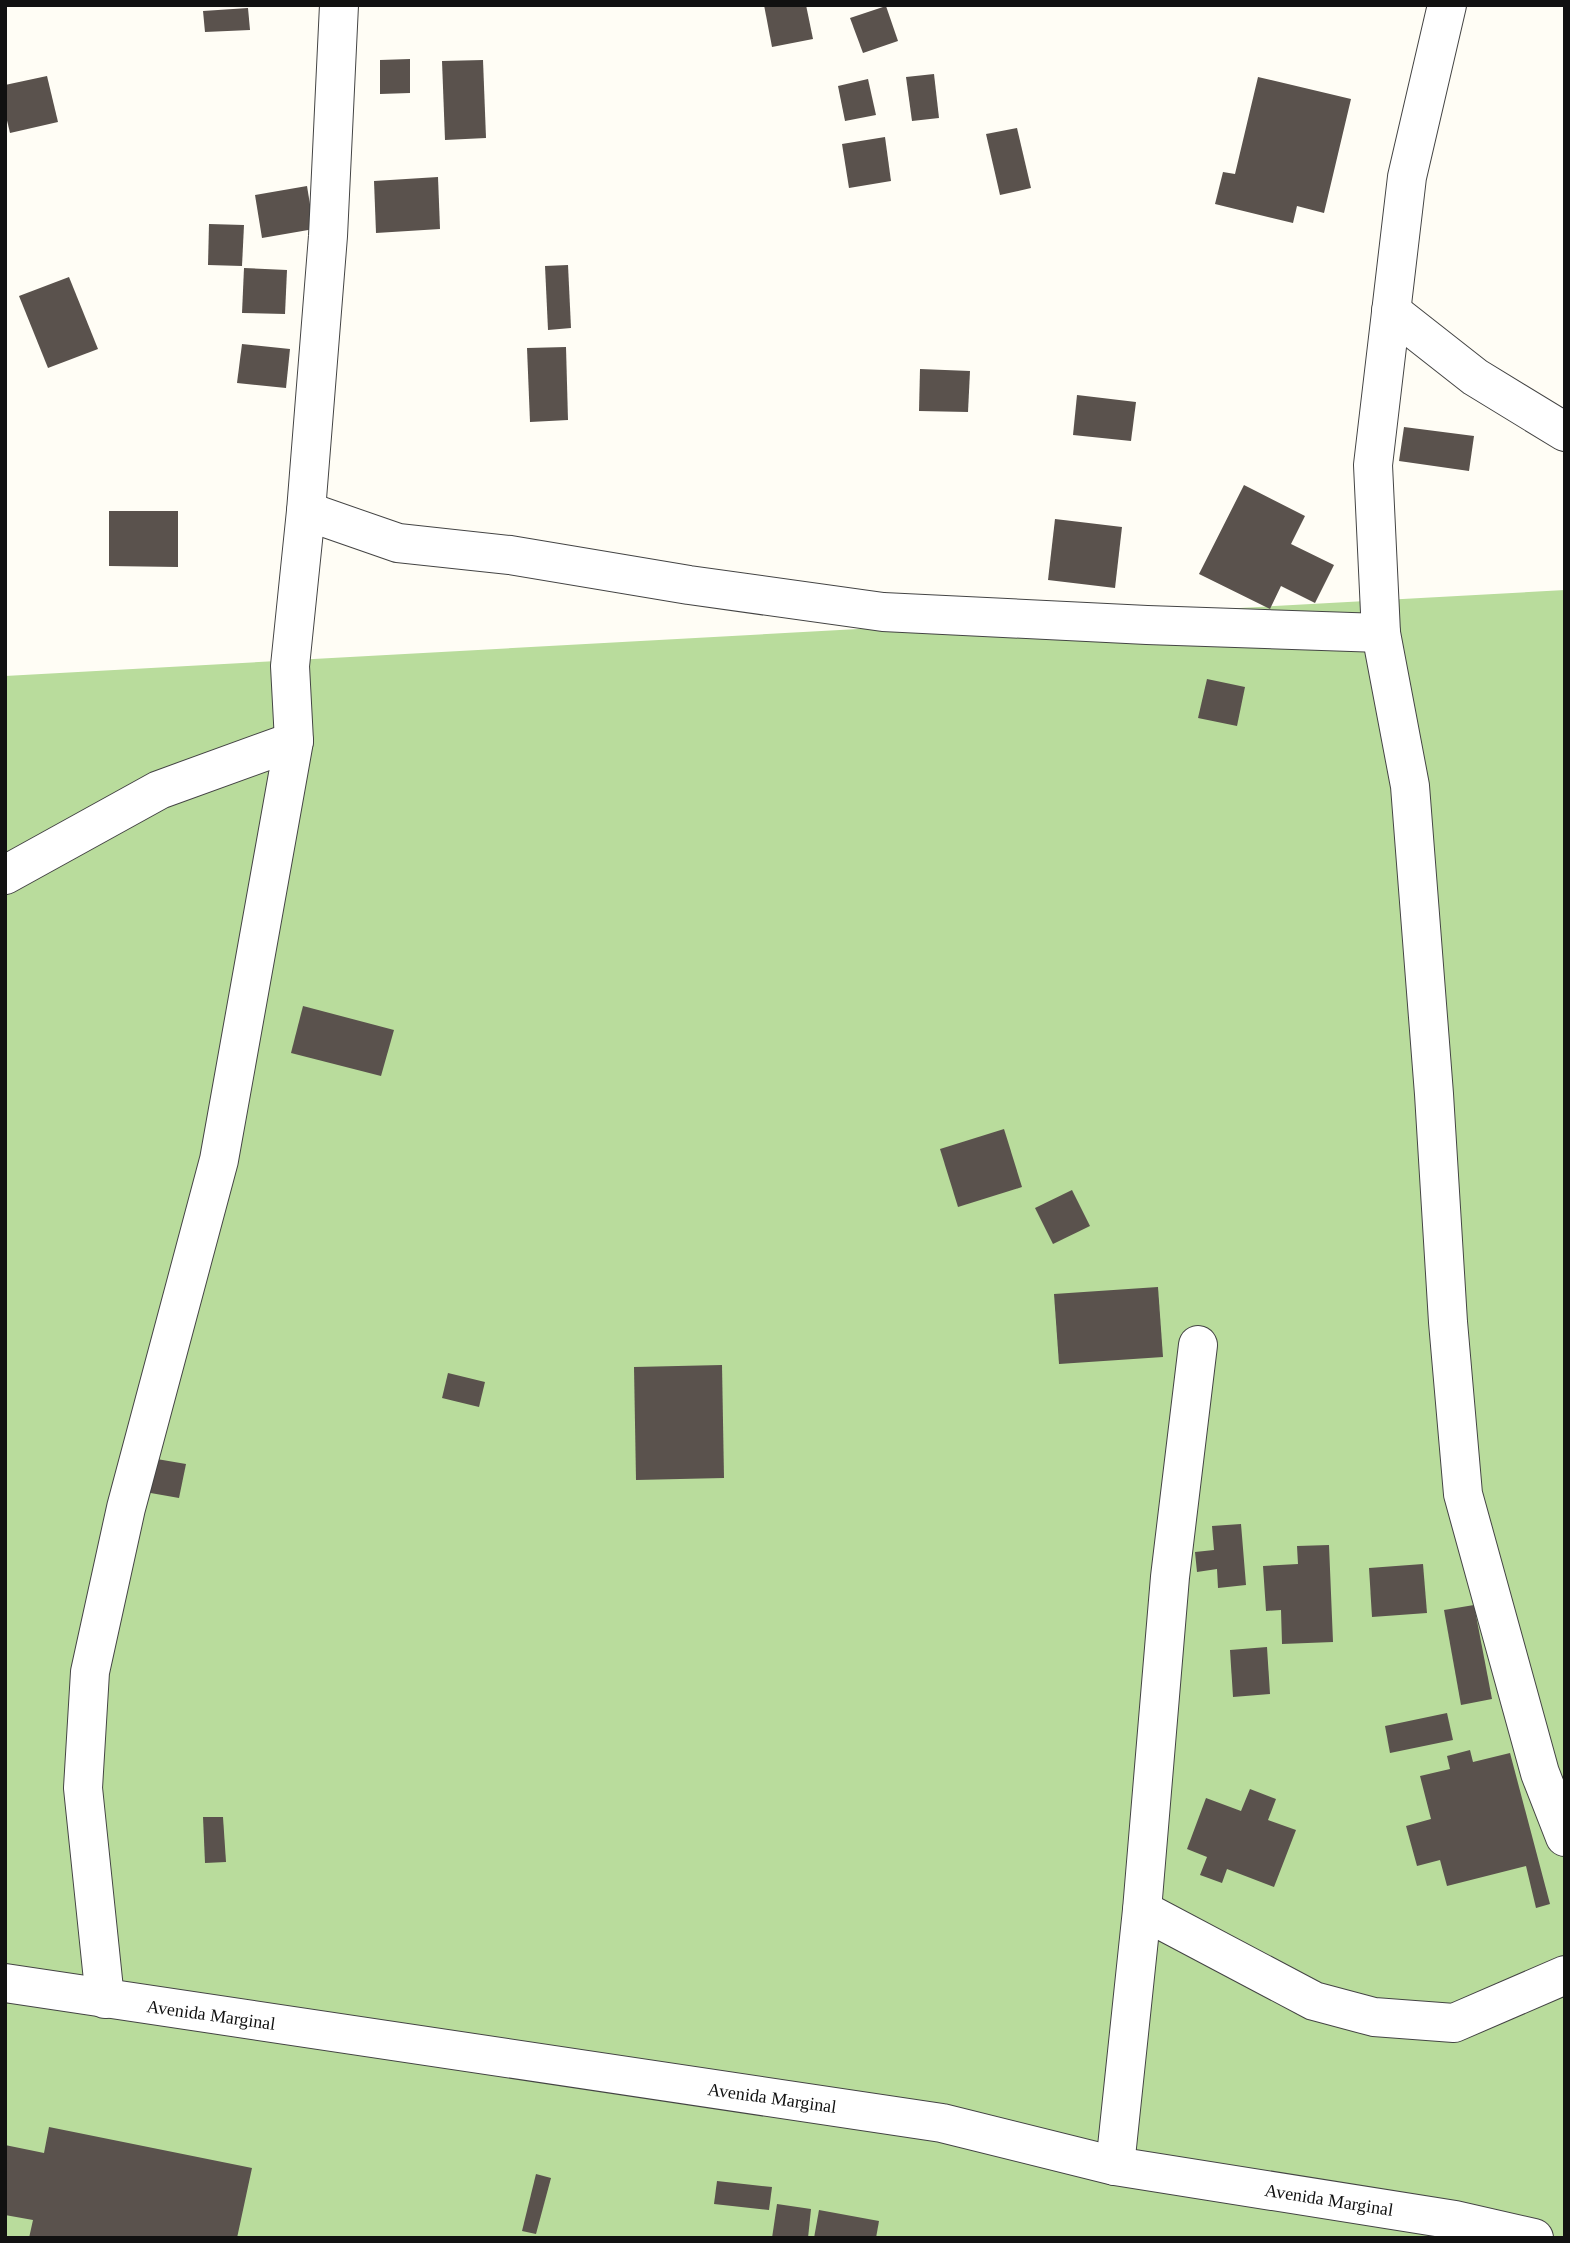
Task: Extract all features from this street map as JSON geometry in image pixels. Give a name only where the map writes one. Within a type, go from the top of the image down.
[{"type":"street","points":[[105,1999],[83,1788],[90,1672],[126,1508],[219,1160],[294,741],[290,666],[306,511],[328,236],[339,5]]},
{"type":"street","points":[[1447,5],[1407,177],[1373,465],[1381,633],[1410,786],[1434,1094],[1448,1322],[1463,1494],[1540,1773],[1565,1838]]},
{"type":"street","points":[[1391,311],[1475,377],[1565,432]]},
{"type":"street","points":[[306,511],[398,543],[510,555],[688,585],[883,612],[1381,633]]},
{"type":"street","points":[[5,875],[159,790],[294,741]]},
{"type":"street","points":[[1115,2166],[1142,1910],[1170,1577],[1198,1345]]},
{"type":"street","points":[[1142,1910],[1314,2001],[1374,2017],[1454,2023],[1565,1975]]},
{"type":"street","name":"Avenida Marginal","points":[[5,1983],[942,2123],[1115,2166],[1455,2220],[1534,2238]]},
{"type":"green space","points":[[1565,590],[1565,2238],[5,2238],[5,676]]},
{"type":"building","points":[[764,5],[806,5],[813,39],[772,47]]},
{"type":"building","points":[[886,6],[898,41],[863,53],[850,18]]},
{"type":"building","points":[[248,8],[250,30],[205,32],[203,11]]},
{"type":"building","points":[[410,59],[410,93],[380,94],[380,60]]},
{"type":"building","points":[[483,60],[486,138],[445,140],[442,61]]},
{"type":"building","points":[[934,74],[939,118],[912,121],[906,77]]},
{"type":"building","points":[[47,76],[58,122],[10,133],[5,112],[5,85]]},
{"type":"building","points":[[1258,77],[1351,99],[1324,213],[1297,206],[1293,223],[1215,204],[1223,172],[1235,174]]},
{"type":"building","points":[[868,79],[876,115],[845,121],[838,86]]},
{"type":"building","points":[[1017,128],[1031,188],[1000,195],[986,134]]},
{"type":"building","points":[[885,137],[891,181],[849,188],[842,144]]},
{"type":"building","points":[[438,177],[440,229],[376,233],[374,181]]},
{"type":"building","points":[[307,186],[314,229],[262,238],[255,195]]},
{"type":"building","points":[[209,224],[244,225],[242,266],[208,265]]},
{"type":"building","points":[[568,265],[571,328],[548,330],[545,266]]},
{"type":"building","points":[[244,268],[287,270],[285,314],[242,313]]},
{"type":"building","points":[[69,277],[98,349],[48,368],[19,296]]},
{"type":"building","points":[[242,344],[290,349],[286,388],[237,383]]},
{"type":"building","points":[[566,347],[568,420],[530,422],[527,348]]},
{"type":"building","points":[[920,369],[970,371],[968,412],[919,411]]},
{"type":"building","points":[[1077,395],[1136,402],[1131,441],[1073,435]]},
{"type":"building","points":[[1404,427],[1474,436],[1469,471],[1399,461]]},
{"type":"building","points":[[1244,485],[1305,516],[1291,544],[1334,565],[1315,603],[1281,586],[1270,609],[1199,574]]},
{"type":"building","points":[[109,511],[178,511],[178,567],[109,566]]},
{"type":"building","points":[[1055,519],[1122,527],[1115,588],[1048,580]]},
{"type":"building","points":[[1207,679],[1245,687],[1237,726],[1198,718]]},
{"type":"building","points":[[303,1006],[394,1030],[381,1076],[291,1053]]},
{"type":"building","points":[[1004,1129],[1022,1187],[958,1207],[940,1149]]},
{"type":"building","points":[[1072,1190],[1090,1226],[1053,1244],[1035,1208]]},
{"type":"building","points":[[1158,1287],[1163,1357],[1059,1364],[1054,1294]]},
{"type":"building","points":[[722,1365],[724,1478],[636,1480],[634,1367]]},
{"type":"building","points":[[448,1373],[485,1382],[479,1407],[442,1398]]},
{"type":"building","points":[[151,1458],[186,1464],[179,1498],[145,1492]]},
{"type":"building","points":[[1241,1524],[1246,1585],[1218,1588],[1217,1569],[1197,1572],[1195,1552],[1214,1550],[1212,1526]]},
{"type":"building","points":[[1329,1545],[1333,1642],[1282,1644],[1281,1610],[1266,1611],[1263,1566],[1298,1564],[1297,1546]]},
{"type":"building","points":[[1423,1564],[1427,1613],[1372,1617],[1369,1568]]},
{"type":"building","points":[[1474,1605],[1492,1699],[1461,1705],[1444,1610]]},
{"type":"building","points":[[1267,1647],[1270,1694],[1233,1697],[1230,1650]]},
{"type":"building","points":[[1447,1713],[1453,1740],[1390,1753],[1385,1726]]},
{"type":"building","points":[[1470,1750],[1473,1762],[1510,1753],[1550,1904],[1536,1908],[1526,1866],[1447,1886],[1440,1860],[1417,1866],[1406,1826],[1431,1819],[1420,1776],[1450,1769],[1447,1756]]},
{"type":"building","points":[[1250,1789],[1276,1799],[1268,1820],[1296,1830],[1274,1887],[1227,1869],[1222,1883],[1200,1875],[1207,1857],[1187,1849],[1206,1798],[1241,1811]]},
{"type":"building","points":[[203,1817],[223,1817],[226,1862],[205,1863]]},
{"type":"building","points":[[49,2127],[252,2168],[237,2238],[29,2238],[33,2220],[5,2215],[5,2145],[44,2153]]},
{"type":"building","points":[[536,2174],[551,2178],[536,2234],[522,2231]]},
{"type":"building","points":[[717,2181],[772,2187],[769,2210],[714,2204]]},
{"type":"building","points":[[777,2204],[811,2209],[808,2238],[772,2238]]},
{"type":"building","points":[[819,2210],[879,2221],[876,2238],[814,2238]]}]
